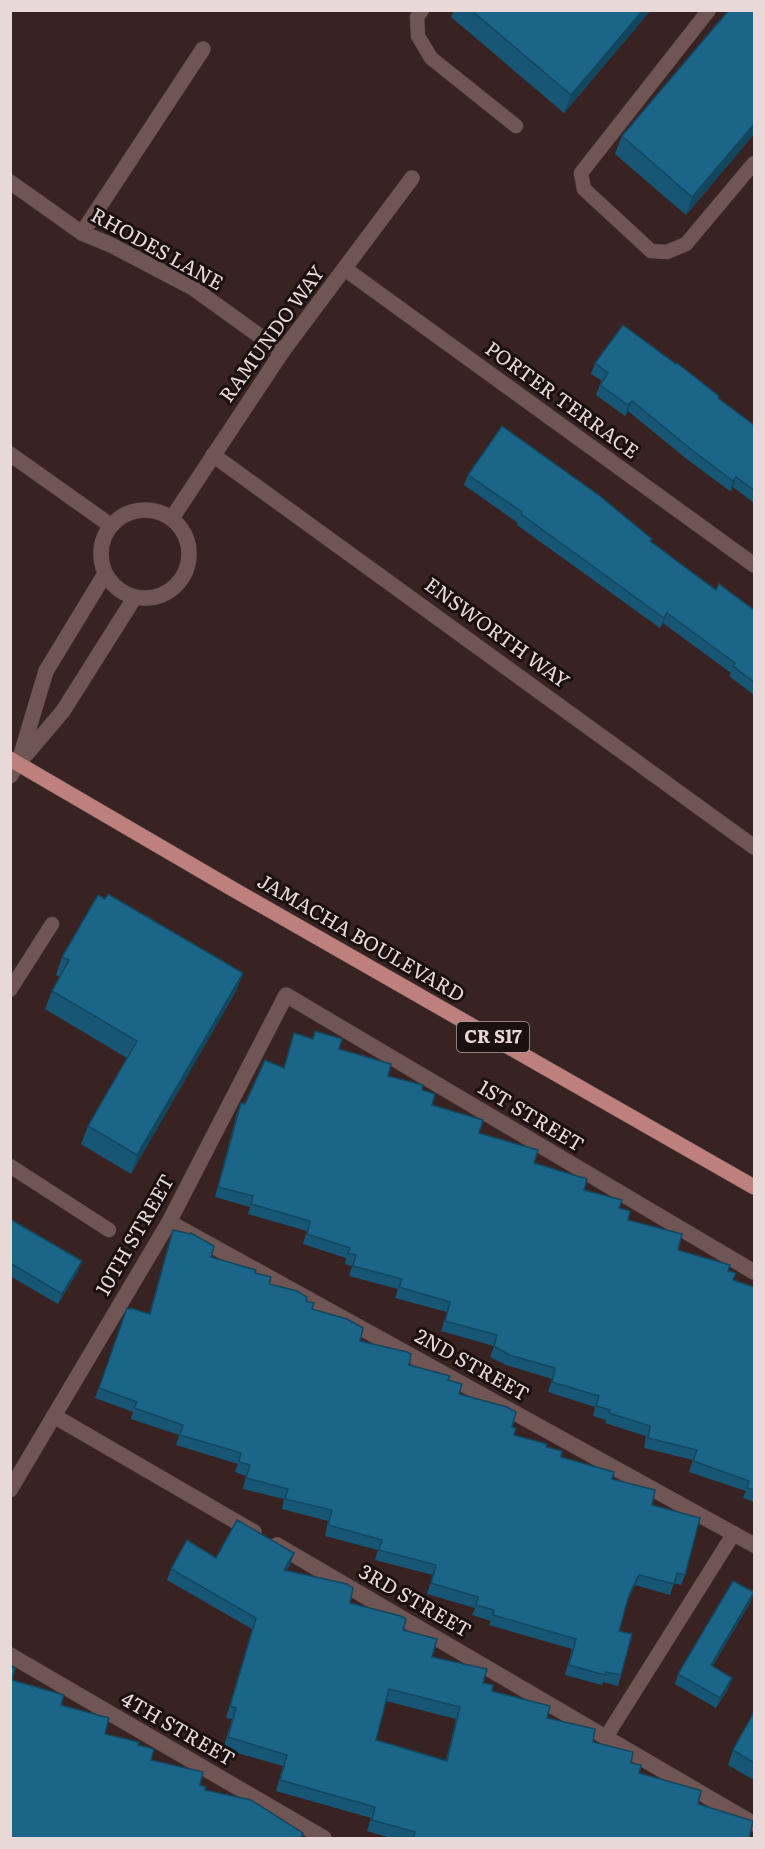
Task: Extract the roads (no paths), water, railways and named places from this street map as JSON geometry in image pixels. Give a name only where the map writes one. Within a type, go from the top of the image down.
[{"type":"main road","name":"JAMACHA BOULEVARD","points":[[13,766],[754,1187]]},
{"type":"street","points":[[82,233],[203,49]]},
{"type":"street","name":"RAMUNDO WAY","points":[[172,518],[282,352],[412,178]]},
{"type":"street","name":"RHODES LANE","points":[[10,182],[82,233],[111,245],[193,288],[282,352]]},
{"type":"street","name":"PORTER TERRACE","points":[[345,269],[754,565]]},
{"type":"street","points":[[10,454],[110,525]]},
{"type":"street","name":"ENSWORTH WAY","points":[[213,455],[754,847]]},
{"type":"street","points":[[140,509],[157,510],[172,518],[183,531],[189,547],[188,564],[181,580],[168,592],[152,598],[135,597],[123,593],[105,574],[100,558],[102,540],[110,525],[123,514],[140,509]]},
{"type":"street","points":[[13,766],[46,670],[105,574]]},
{"type":"street","points":[[13,766],[63,711],[135,597]]},
{"type":"street","name":"10TH STREET","points":[[10,1490],[169,1222],[286,995]]},
{"type":"street","name":"1ST STREET","points":[[286,995],[754,1272]]},
{"type":"street","name":"2ND STREET","points":[[169,1222],[754,1545]]},
{"type":"street","name":"3RD STREET","points":[[54,1416],[754,1824]]},
{"type":"street","name":"4TH STREET","points":[[10,1655],[324,1839]]},
{"type":"lane","points":[[422,10],[417,17],[418,36],[431,58],[516,126]]},
{"type":"lane","points":[[709,10],[581,173],[584,189],[651,251],[667,252],[686,244],[754,163]]},
{"type":"lane","points":[[10,990],[52,924]]},
{"type":"lane","points":[[10,1166],[109,1230]]},
{"type":"lane","points":[[606,1737],[734,1533]]}]
